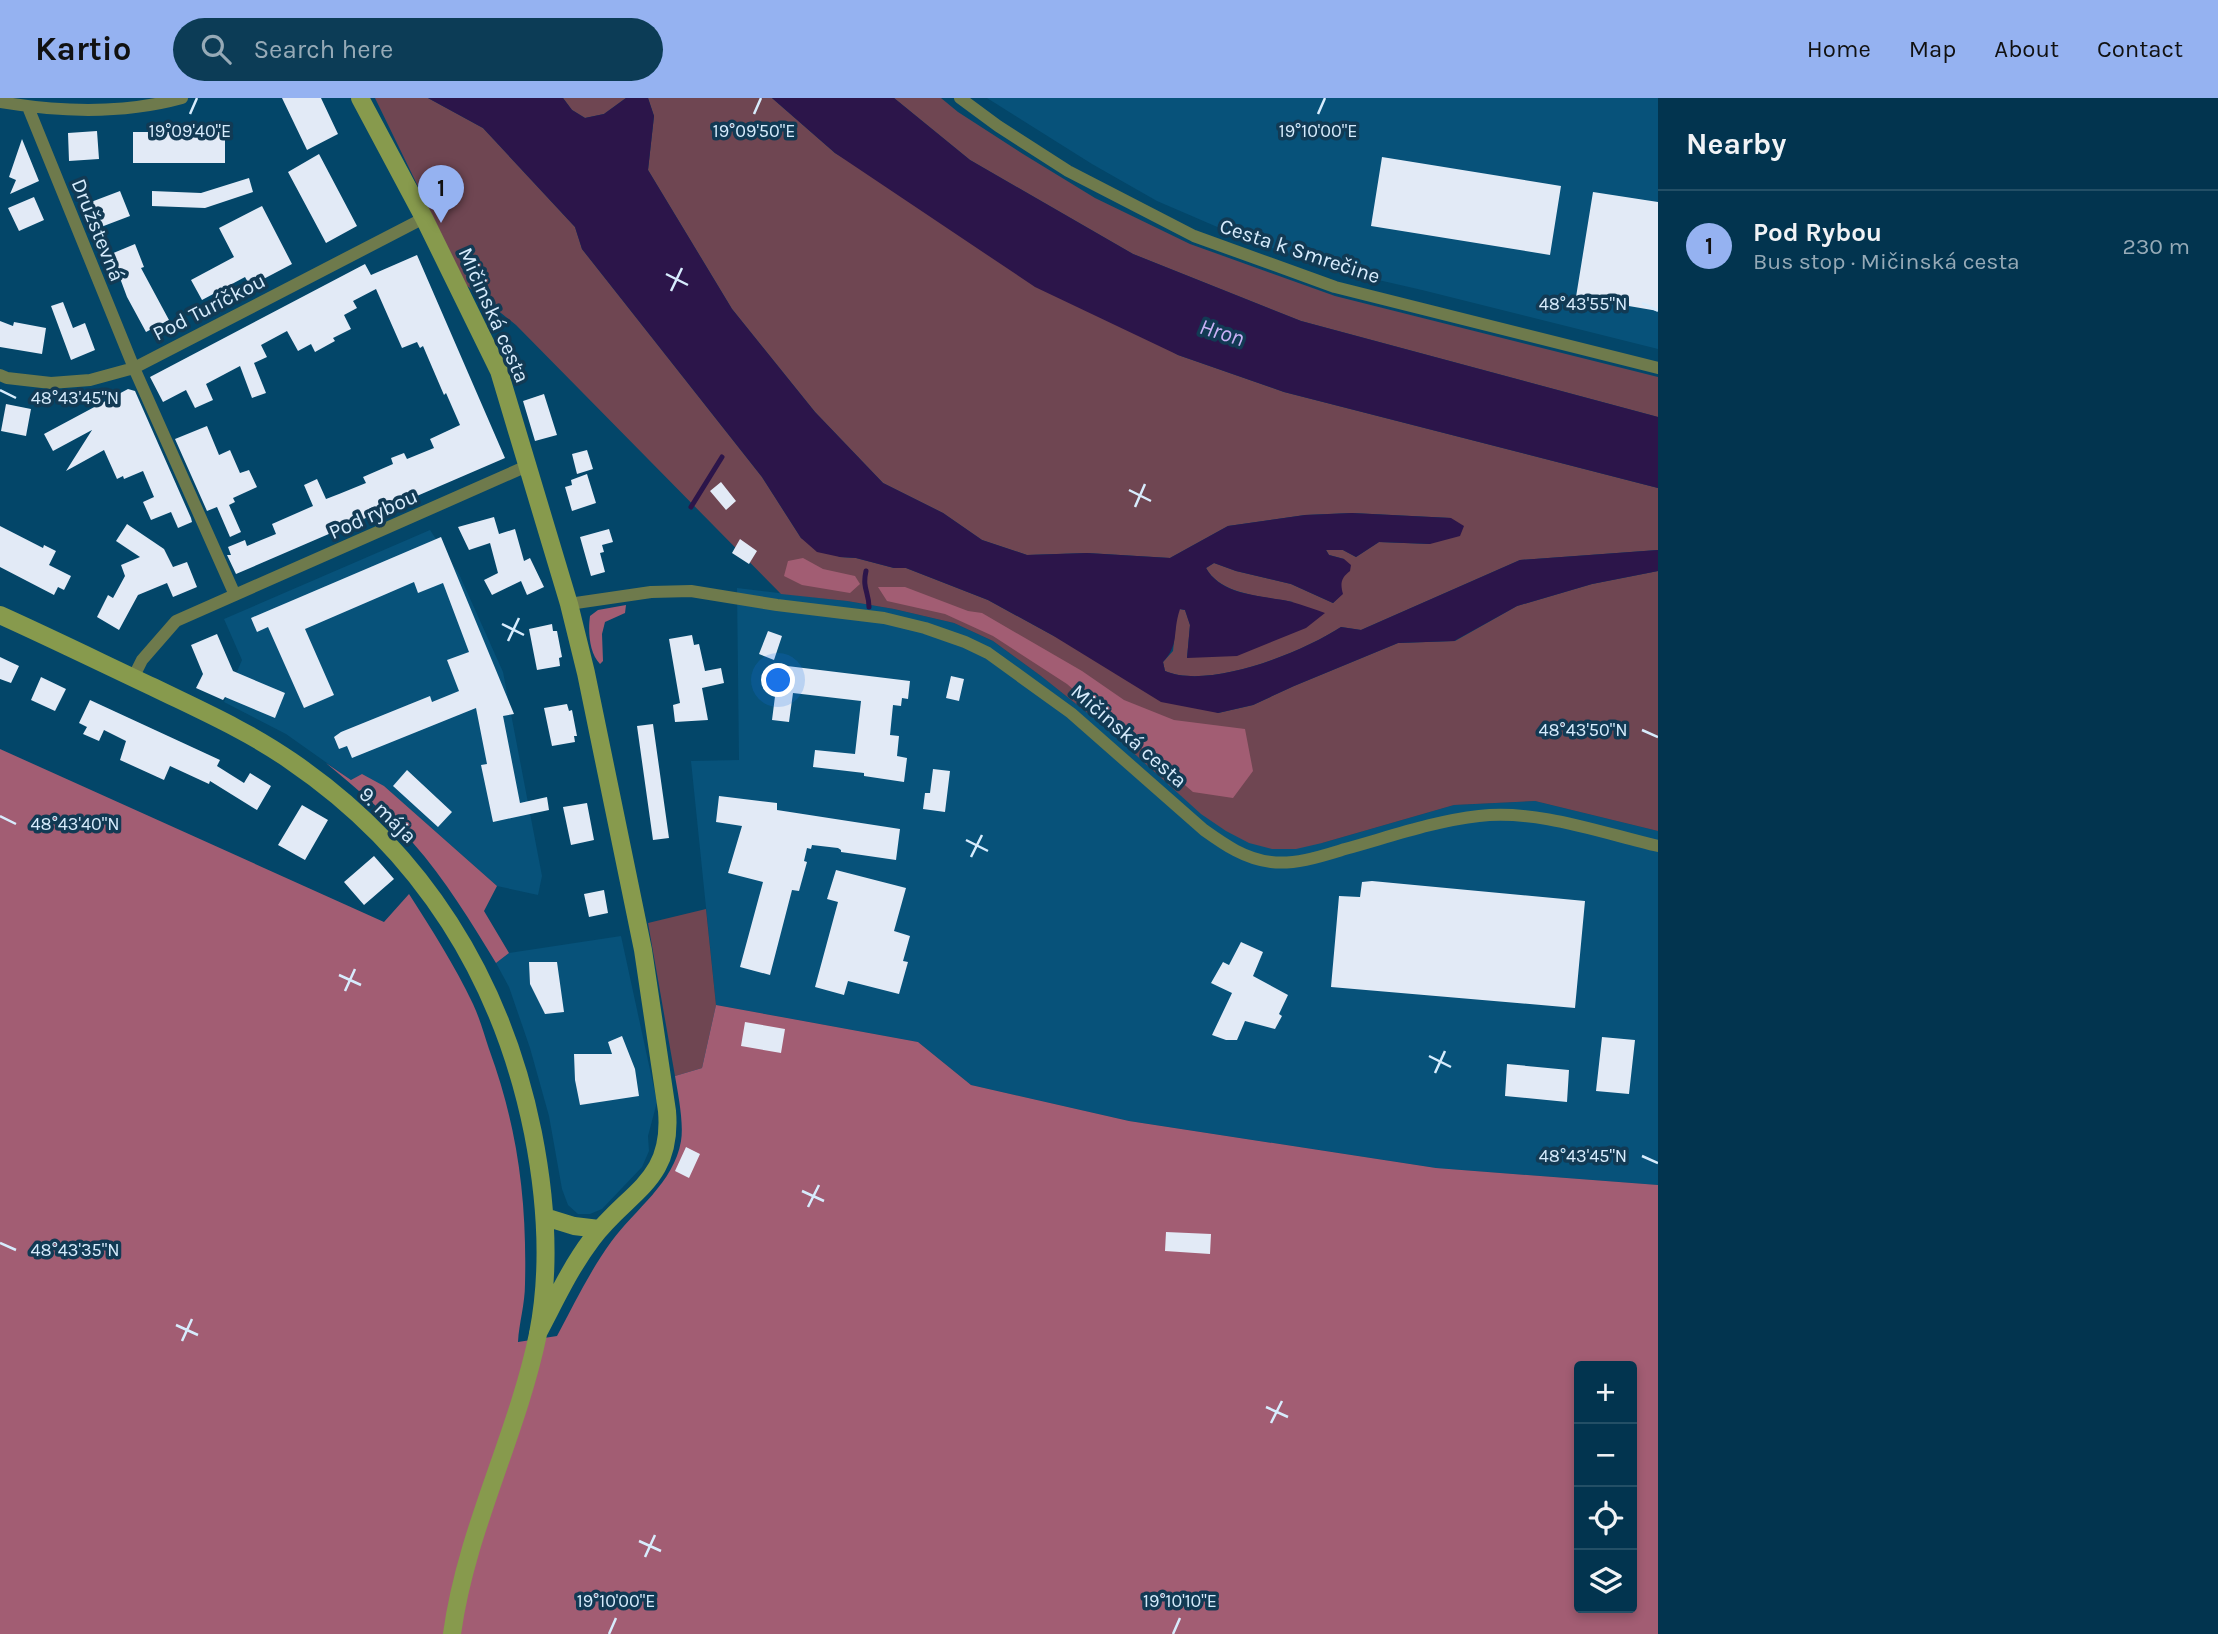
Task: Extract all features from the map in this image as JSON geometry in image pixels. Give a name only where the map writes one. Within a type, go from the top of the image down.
[{"type":"street","points":[[0,102],[28,107],[83,109],[129,107],[183,98]]},
{"type":"street","name":"Mičinská cesta","points":[[360,98],[424,218],[499,371],[569,604],[607,767],[643,950],[669,1133],[664,1155],[643,1188],[599,1229],[565,1280],[538,1333]]},
{"type":"street","name":"Cesta k Smrečine","points":[[960,98],[1068,171],[1194,236],[1335,287],[1658,368]]},
{"type":"street","name":"Družstevná","points":[[28,107],[134,368]]},
{"type":"street","name":"Pod Turíčkou","points":[[0,375],[6,378],[64,382],[90,380],[134,368],[424,218]]},
{"type":"street","points":[[134,368],[234,595]]},
{"type":"street","name":"Pod rybou","points":[[133,678],[142,660],[176,621],[527,466]]},
{"type":"street","name":"Mičinská cesta","points":[[569,604],[651,592],[691,591],[884,618],[965,642],[988,653],[1060,705],[1204,830],[1226,846],[1248,857],[1273,862],[1300,860],[1448,821],[1480,816],[1534,817],[1658,846]]},
{"type":"street","name":"9. mája","points":[[0,615],[221,720],[291,761],[362,817],[399,855],[425,888],[472,960],[499,1014],[525,1091],[541,1172],[545,1217],[545,1277],[538,1333]]},
{"type":"street","points":[[545,1217],[574,1226],[599,1229]]},
{"type":"street","points":[[452,1634],[467,1564],[521,1396],[538,1333]]},
{"type":"shaded area","points":[[375,98],[428,98],[483,128],[575,227],[582,249],[762,477],[801,538],[840,557],[906,568],[988,600],[1052,635],[1218,713],[1253,705],[1398,643],[1455,641],[1517,606],[1592,584],[1658,571],[1658,831],[1535,801],[1454,805],[1296,849],[1272,849],[1249,843],[1201,814],[1105,727],[993,641],[954,623],[894,609],[781,594],[516,325],[466,285]]},
{"type":"shaded area","points":[[563,98],[626,98],[604,114],[585,118],[572,110]]},
{"type":"shaded area","points":[[648,98],[772,98],[835,153],[1178,355],[1284,392],[1658,488],[1658,550],[1520,560],[1361,630],[1341,627],[1304,647],[1255,666],[1206,676],[1184,676],[1165,671],[1163,662],[1173,651],[1179,609],[1185,610],[1190,625],[1187,658],[1293,602],[1245,593],[1222,584],[1206,568],[1214,563],[1291,584],[1333,603],[1342,594],[1340,585],[1344,559],[1329,555],[1326,550],[1343,550],[1356,557],[1379,542],[1430,544],[1451,518],[1352,513],[1305,515],[1228,526],[1170,558],[1087,553],[1027,555],[982,540],[943,513],[883,483],[815,412],[732,309],[648,170],[654,116]]},
{"type":"shaded area","points":[[894,98],[941,98],[958,112],[1095,198],[1190,244],[1335,296],[1658,377],[1658,417],[1301,321],[1133,254],[970,160]]},
{"type":"shaded area","points":[[987,98],[1658,98],[1658,349],[1326,268],[1229,232],[1157,201]]},
{"type":"shaded area","points":[[430,530],[459,574],[503,672],[542,876],[538,895],[497,886],[384,786],[351,780],[286,734],[224,702],[242,660],[224,619]]},
{"type":"shaded area","points":[[803,558],[823,569],[855,576],[860,584],[850,593],[802,585],[784,576],[788,561]]},
{"type":"shaded area","points":[[878,587],[905,587],[968,611],[982,613],[1082,671],[1124,700],[1174,720],[1245,729],[1253,771],[1233,798],[1193,792],[1067,684],[993,636],[945,614],[887,601]]},
{"type":"shaded area","points":[[737,588],[847,601],[954,623],[993,641],[1041,676],[1153,769],[1322,843],[1454,805],[1535,801],[1658,831],[1658,1185],[1436,1168],[1129,1121],[971,1085],[918,1042],[716,1005],[691,761],[739,760]]},
{"type":"shaded area","points":[[626,605],[625,613],[605,622],[602,634],[603,661],[600,664],[590,642],[590,616],[598,610]]},
{"type":"shaded area","points":[[0,749],[384,922],[409,894],[451,962],[473,1004],[507,1107],[519,1165],[524,1223],[525,1291],[518,1342],[557,1336],[603,1253],[670,1170],[677,1156],[682,1134],[675,1076],[702,1068],[716,1005],[918,1042],[971,1085],[1129,1121],[1436,1168],[1658,1185],[1658,1634],[0,1634]]},
{"type":"shaded area","points":[[326,763],[351,780],[362,774],[384,786],[497,886],[484,911],[509,953],[496,963],[447,886],[425,857],[382,812]]},
{"type":"shaded area","points":[[706,909],[716,1005],[702,1068],[675,1076],[648,923]]},
{"type":"shaded area","points":[[621,936],[657,1102],[648,1136],[649,1151],[642,1167],[602,1209],[590,1214],[578,1214],[568,1205],[562,1189],[549,1116],[530,1048],[509,987],[496,963],[509,953]]},
{"type":"water","points":[[428,98],[563,98],[572,110],[585,118],[604,114],[626,98],[648,98],[654,116],[648,170],[732,309],[815,412],[883,483],[943,513],[982,540],[1027,555],[1087,553],[1170,558],[1228,526],[1305,515],[1352,513],[1451,518],[1464,526],[1460,536],[1430,544],[1379,542],[1356,557],[1343,550],[1326,550],[1329,555],[1344,559],[1351,565],[1342,581],[1343,594],[1333,603],[1291,584],[1214,563],[1206,568],[1213,578],[1233,590],[1292,602],[1325,613],[1306,628],[1237,656],[1187,658],[1190,625],[1185,610],[1180,609],[1174,643],[1163,662],[1165,671],[1184,676],[1206,676],[1255,666],[1304,647],[1341,627],[1361,630],[1520,560],[1658,550],[1658,571],[1592,584],[1517,606],[1454,641],[1398,643],[1253,705],[1218,713],[1161,702],[1052,635],[988,600],[906,568],[894,568],[817,552],[801,538],[762,477],[582,249],[575,227],[483,128]]},
{"type":"water","name":"Hron","points":[[772,98],[894,98],[970,160],[1133,254],[1301,321],[1658,417],[1658,488],[1284,392],[1178,355],[1035,287],[835,153]]},
{"type":"building","points":[[282,98],[321,98],[338,134],[307,150]]},
{"type":"building","points":[[97,131],[99,159],[69,161],[68,133]]},
{"type":"building","points":[[133,132],[225,132],[225,163],[133,163]]},
{"type":"building","points":[[22,139],[39,181],[10,194],[16,180],[9,177]]},
{"type":"building","points":[[319,154],[357,226],[326,243],[288,172]]},
{"type":"building","points":[[1382,157],[1561,186],[1550,255],[1371,226]]},
{"type":"building","points":[[249,178],[253,192],[205,208],[152,206],[152,191],[201,193]]},
{"type":"building","points":[[120,191],[130,216],[101,227],[91,202]]},
{"type":"building","points":[[1593,192],[1658,202],[1658,311],[1576,297]]},
{"type":"building","points":[[34,197],[44,220],[19,231],[8,208]]},
{"type":"building","points":[[262,206],[292,264],[250,286],[245,277],[202,300],[191,280],[234,257],[219,228]]},
{"type":"building","points":[[135,244],[144,267],[141,268],[169,320],[146,332],[127,297],[111,254]]},
{"type":"building","points":[[417,255],[505,458],[236,574],[227,555],[231,555],[228,547],[245,540],[247,546],[276,534],[272,524],[313,506],[304,485],[317,479],[326,499],[339,494],[366,483],[363,477],[393,464],[391,458],[404,453],[407,459],[434,448],[430,439],[460,425],[423,346],[420,348],[417,342],[402,348],[376,289],[353,301],[357,308],[344,315],[351,329],[333,338],[335,341],[315,352],[311,344],[298,351],[287,331],[261,345],[267,357],[254,363],[266,393],[252,398],[240,366],[206,384],[213,400],[195,408],[186,390],[163,402],[150,377],[365,264],[371,275]]},
{"type":"building","points":[[63,302],[73,328],[85,323],[95,350],[71,360],[51,306]]},
{"type":"building","points":[[0,321],[13,326],[14,322],[46,328],[42,354],[0,347]]},
{"type":"building","points":[[128,389],[135,391],[191,518],[192,522],[178,528],[171,512],[151,520],[143,502],[154,497],[143,471],[117,479],[104,450],[66,471],[92,430],[53,451],[44,434]]},
{"type":"building","points":[[544,394],[557,435],[535,441],[523,401]]},
{"type":"building","points":[[6,404],[31,409],[26,436],[1,431]]},
{"type":"building","points":[[207,426],[219,455],[230,450],[240,473],[249,470],[257,487],[233,498],[235,502],[229,505],[241,532],[230,537],[217,507],[207,511],[175,439]]},
{"type":"building","points":[[587,450],[593,469],[577,474],[572,454]]},
{"type":"building","points":[[587,474],[596,503],[572,511],[565,487],[572,485],[571,480]]},
{"type":"building","points":[[721,482],[736,501],[726,510],[710,491]]},
{"type":"building","points":[[494,517],[499,534],[515,529],[524,561],[530,558],[544,587],[527,595],[521,581],[492,595],[484,580],[498,573],[490,543],[469,550],[458,527]]},
{"type":"building","points":[[127,524],[164,549],[173,567],[187,562],[197,587],[173,597],[167,583],[138,595],[119,630],[97,617],[108,595],[113,598],[125,576],[121,565],[140,557],[116,541]]},
{"type":"building","points":[[0,526],[43,548],[44,545],[56,551],[49,565],[71,576],[64,590],[58,587],[54,595],[0,567]]},
{"type":"building","points":[[609,529],[613,542],[602,545],[604,552],[600,553],[605,572],[591,576],[580,537]]},
{"type":"building","points":[[441,537],[514,714],[503,716],[520,803],[547,797],[549,810],[493,822],[481,765],[487,764],[476,708],[352,758],[347,746],[339,749],[334,737],[341,732],[430,696],[432,702],[459,691],[447,660],[469,652],[443,583],[418,593],[414,582],[305,629],[334,695],[304,708],[268,627],[257,632],[251,618]]},
{"type":"building","points":[[740,539],[757,551],[749,564],[732,553]]},
{"type":"building","points":[[552,624],[553,631],[557,631],[562,657],[559,658],[560,666],[537,670],[529,629]]},
{"type":"building","points":[[768,631],[782,636],[774,660],[759,654]]},
{"type":"building","points":[[217,634],[233,671],[285,693],[275,718],[196,688],[203,674],[191,645]]},
{"type":"building","points":[[692,635],[694,645],[699,644],[705,671],[721,668],[724,683],[702,688],[708,720],[675,722],[673,705],[680,703],[669,639]]},
{"type":"building","points":[[0,657],[19,666],[11,683],[0,679]]},
{"type":"building","points":[[779,665],[910,681],[908,699],[902,698],[901,706],[893,705],[890,735],[899,736],[897,756],[907,758],[904,782],[864,776],[864,773],[813,767],[815,750],[855,754],[861,701],[793,693],[789,722],[772,720]]},
{"type":"building","points":[[951,676],[964,679],[959,701],[946,698]]},
{"type":"building","points":[[41,677],[66,689],[55,711],[31,700]]},
{"type":"building","points":[[90,700],[220,760],[217,766],[244,783],[250,773],[271,786],[257,810],[210,781],[209,784],[170,766],[164,780],[120,760],[126,741],[104,730],[99,741],[83,734],[87,727],[79,723]]},
{"type":"building","points":[[567,704],[569,711],[572,710],[577,736],[574,736],[575,742],[552,746],[544,708]]},
{"type":"building","points":[[653,724],[669,838],[653,840],[637,726]]},
{"type":"building","points":[[933,769],[950,771],[945,812],[923,809],[925,793],[930,793]]},
{"type":"building","points":[[407,770],[452,812],[438,827],[393,786]]},
{"type":"building","points":[[719,796],[777,803],[777,810],[900,829],[896,860],[841,852],[838,848],[812,845],[811,849],[807,848],[804,861],[807,862],[799,891],[792,890],[770,975],[740,967],[763,882],[728,873],[742,826],[716,822]]},
{"type":"building","points":[[587,803],[594,840],[571,845],[563,807]]},
{"type":"building","points":[[302,805],[328,820],[305,860],[278,845]]},
{"type":"building","points":[[374,856],[394,879],[364,905],[344,882]]},
{"type":"building","points":[[836,870],[906,888],[894,931],[910,936],[903,961],[908,962],[899,994],[848,981],[844,995],[815,987],[838,902],[827,899]]},
{"type":"building","points":[[1362,882],[1585,901],[1575,1008],[1331,987],[1339,896],[1360,897]]},
{"type":"building","points":[[604,890],[608,913],[589,917],[584,894]]},
{"type":"building","points":[[1241,942],[1263,952],[1253,976],[1288,995],[1275,1029],[1245,1021],[1237,1040],[1226,1040],[1212,1035],[1232,993],[1211,983],[1223,962],[1229,965]]},
{"type":"building","points":[[529,962],[557,962],[564,1012],[545,1014],[530,984]]},
{"type":"building","points":[[745,1022],[785,1029],[781,1053],[741,1046]]},
{"type":"building","points":[[622,1036],[635,1069],[639,1096],[580,1105],[574,1054],[612,1054],[608,1042]]},
{"type":"building","points":[[1602,1037],[1635,1040],[1629,1094],[1596,1091]]},
{"type":"building","points":[[1507,1064],[1569,1070],[1567,1102],[1505,1096]]},
{"type":"building","points":[[686,1147],[700,1154],[689,1178],[675,1171]]},
{"type":"building","points":[[1166,1232],[1211,1234],[1210,1254],[1165,1251]]},
{"type":"waterway","points":[[691,507],[722,457]]},
{"type":"waterway","points":[[866,571],[869,607]]},
{"type":"place","name":"Pod Rybou","points":[[441,223]]}]
